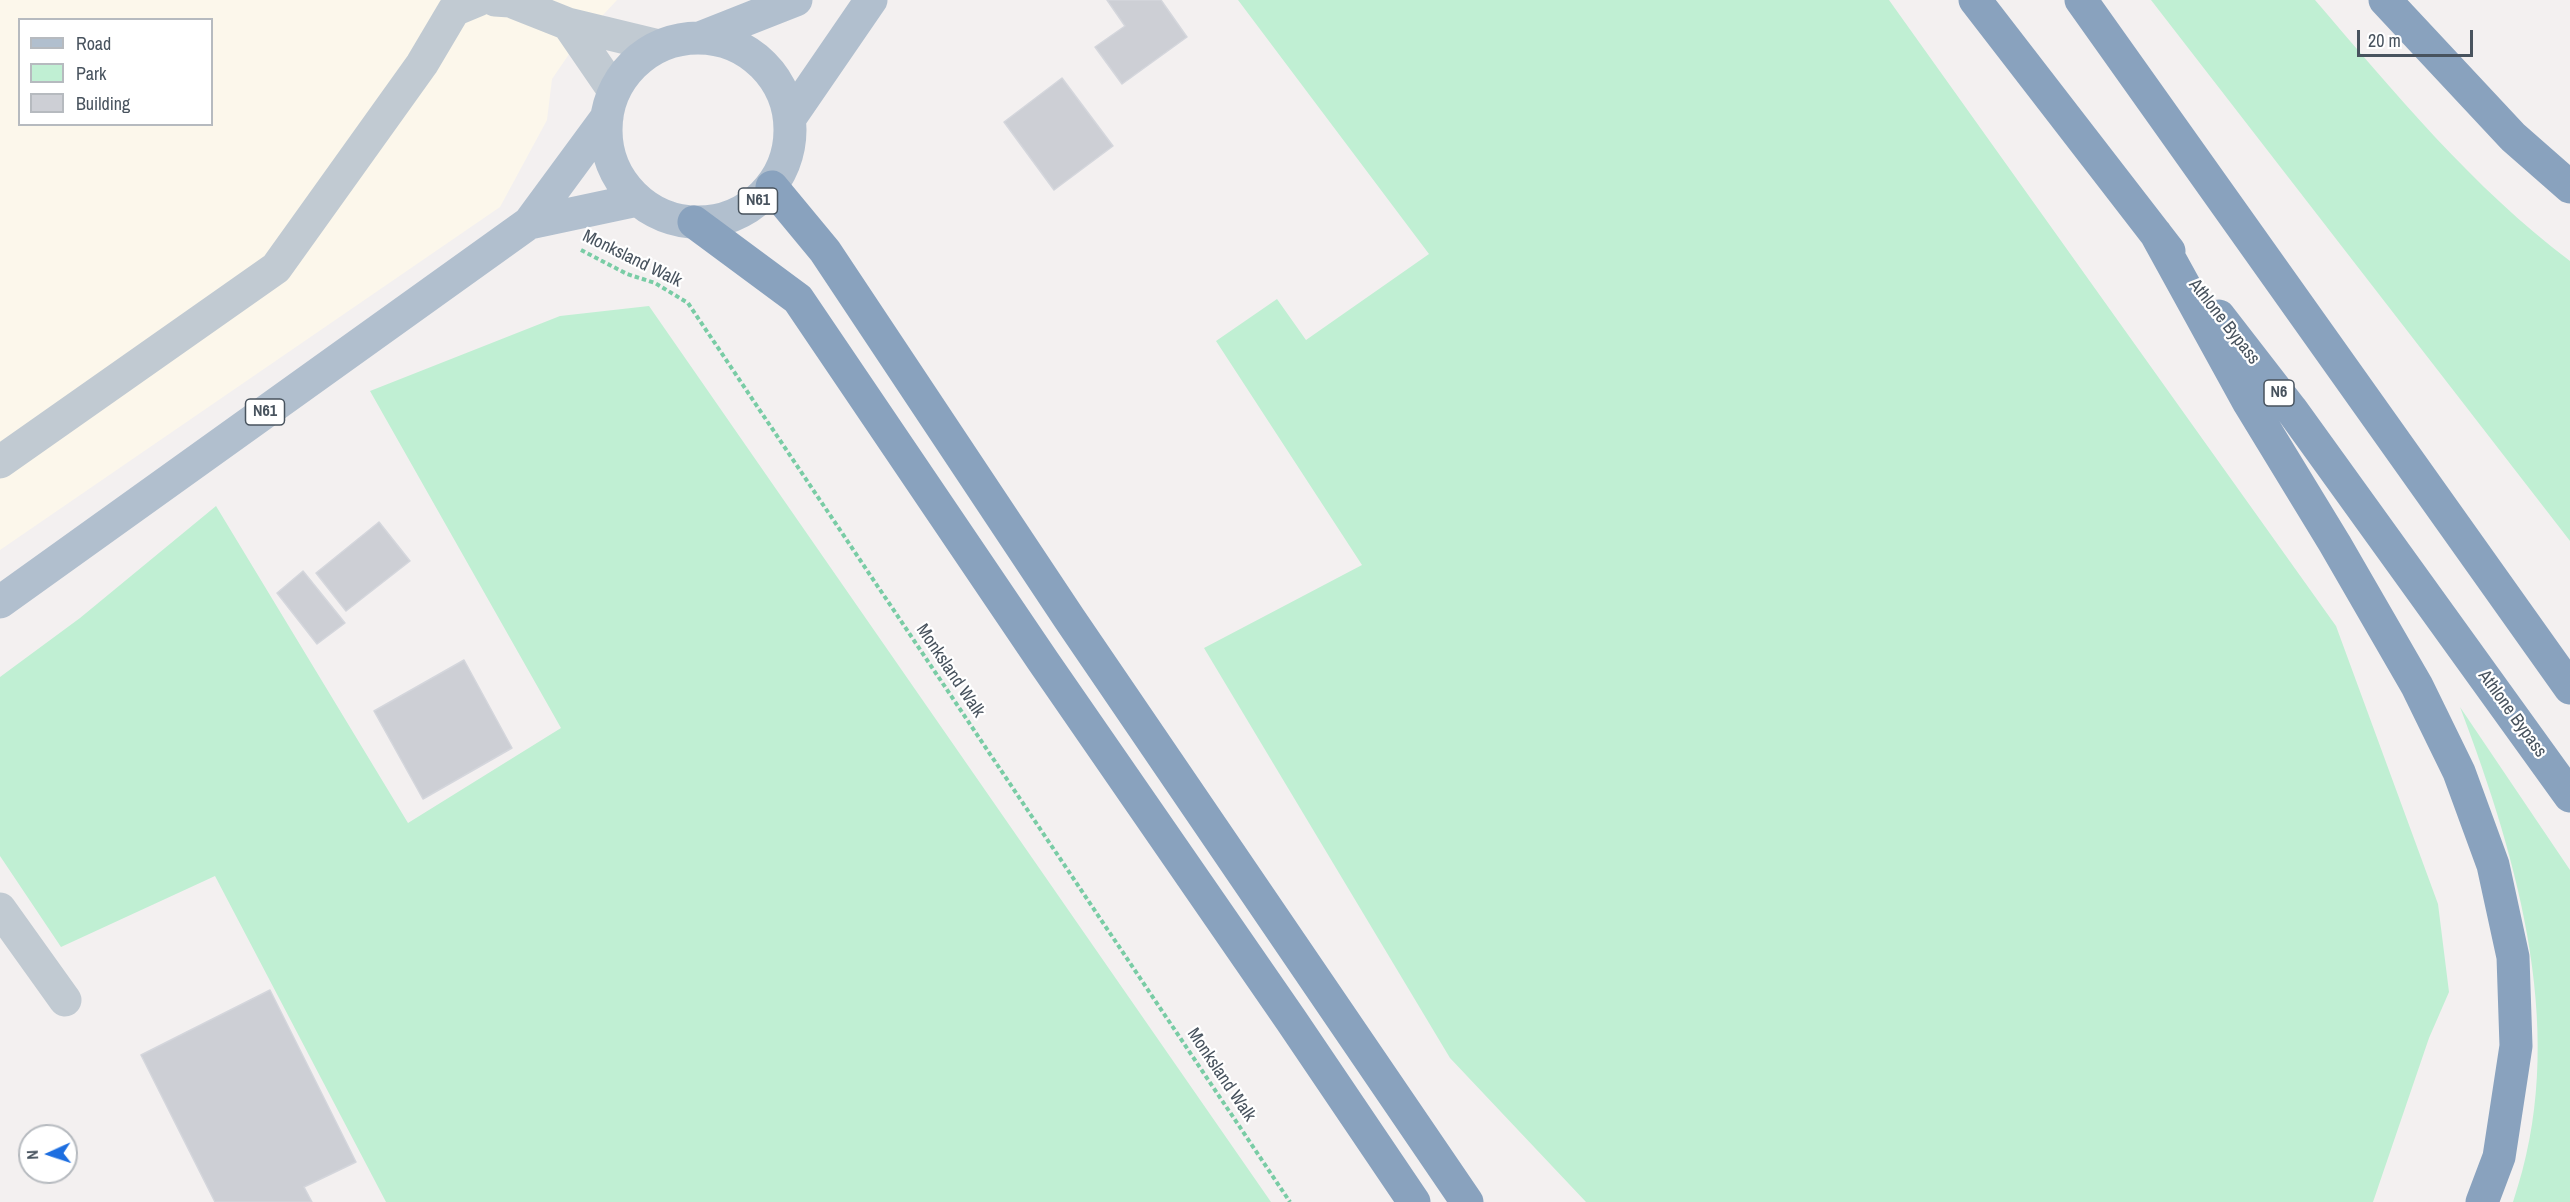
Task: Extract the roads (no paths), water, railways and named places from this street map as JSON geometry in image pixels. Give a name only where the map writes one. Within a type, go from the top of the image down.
[{"type":"highway","name":"Athlone Bypass","points":[[1975,0],[2291,408],[2570,796]]},
{"type":"highway","points":[[2081,0],[2570,688]]},
{"type":"highway","points":[[2385,0],[2513,137],[2570,187]]},
{"type":"highway","points":[[772,187],[825,251],[1069,618],[1467,1202]]},
{"type":"highway","points":[[694,222],[798,299],[1414,1202]]},
{"type":"highway","points":[[2156,234],[2249,403],[2335,544],[2417,686],[2459,772],[2493,865],[2513,957],[2516,1046],[2499,1157],[2482,1202]]},
{"type":"highway","points":[[2508,601],[2570,665]]},
{"type":"main road","name":"N61","points":[[0,602],[530,223],[610,104],[626,73],[641,58],[659,46],[680,39],[702,37],[796,0]]},
{"type":"main road","points":[[790,118],[871,0]]},
{"type":"main road","name":"N61","points":[[610,104],[608,148],[618,176],[637,200],[664,216],[694,222],[716,221],[737,214],[756,203],[772,187],[783,166],[790,143],[790,118],[783,93],[770,71],[750,53],[727,42],[702,37]]},
{"type":"main road","name":"N61","points":[[530,223],[637,200]]},
{"type":"lane","points":[[0,462],[276,268],[422,64],[454,10],[478,0]]},
{"type":"lane","points":[[495,0],[510,1],[568,24],[659,46]]},
{"type":"lane","points":[[568,24],[610,104]]},
{"type":"lane","points":[[0,909],[65,1000]]}]
